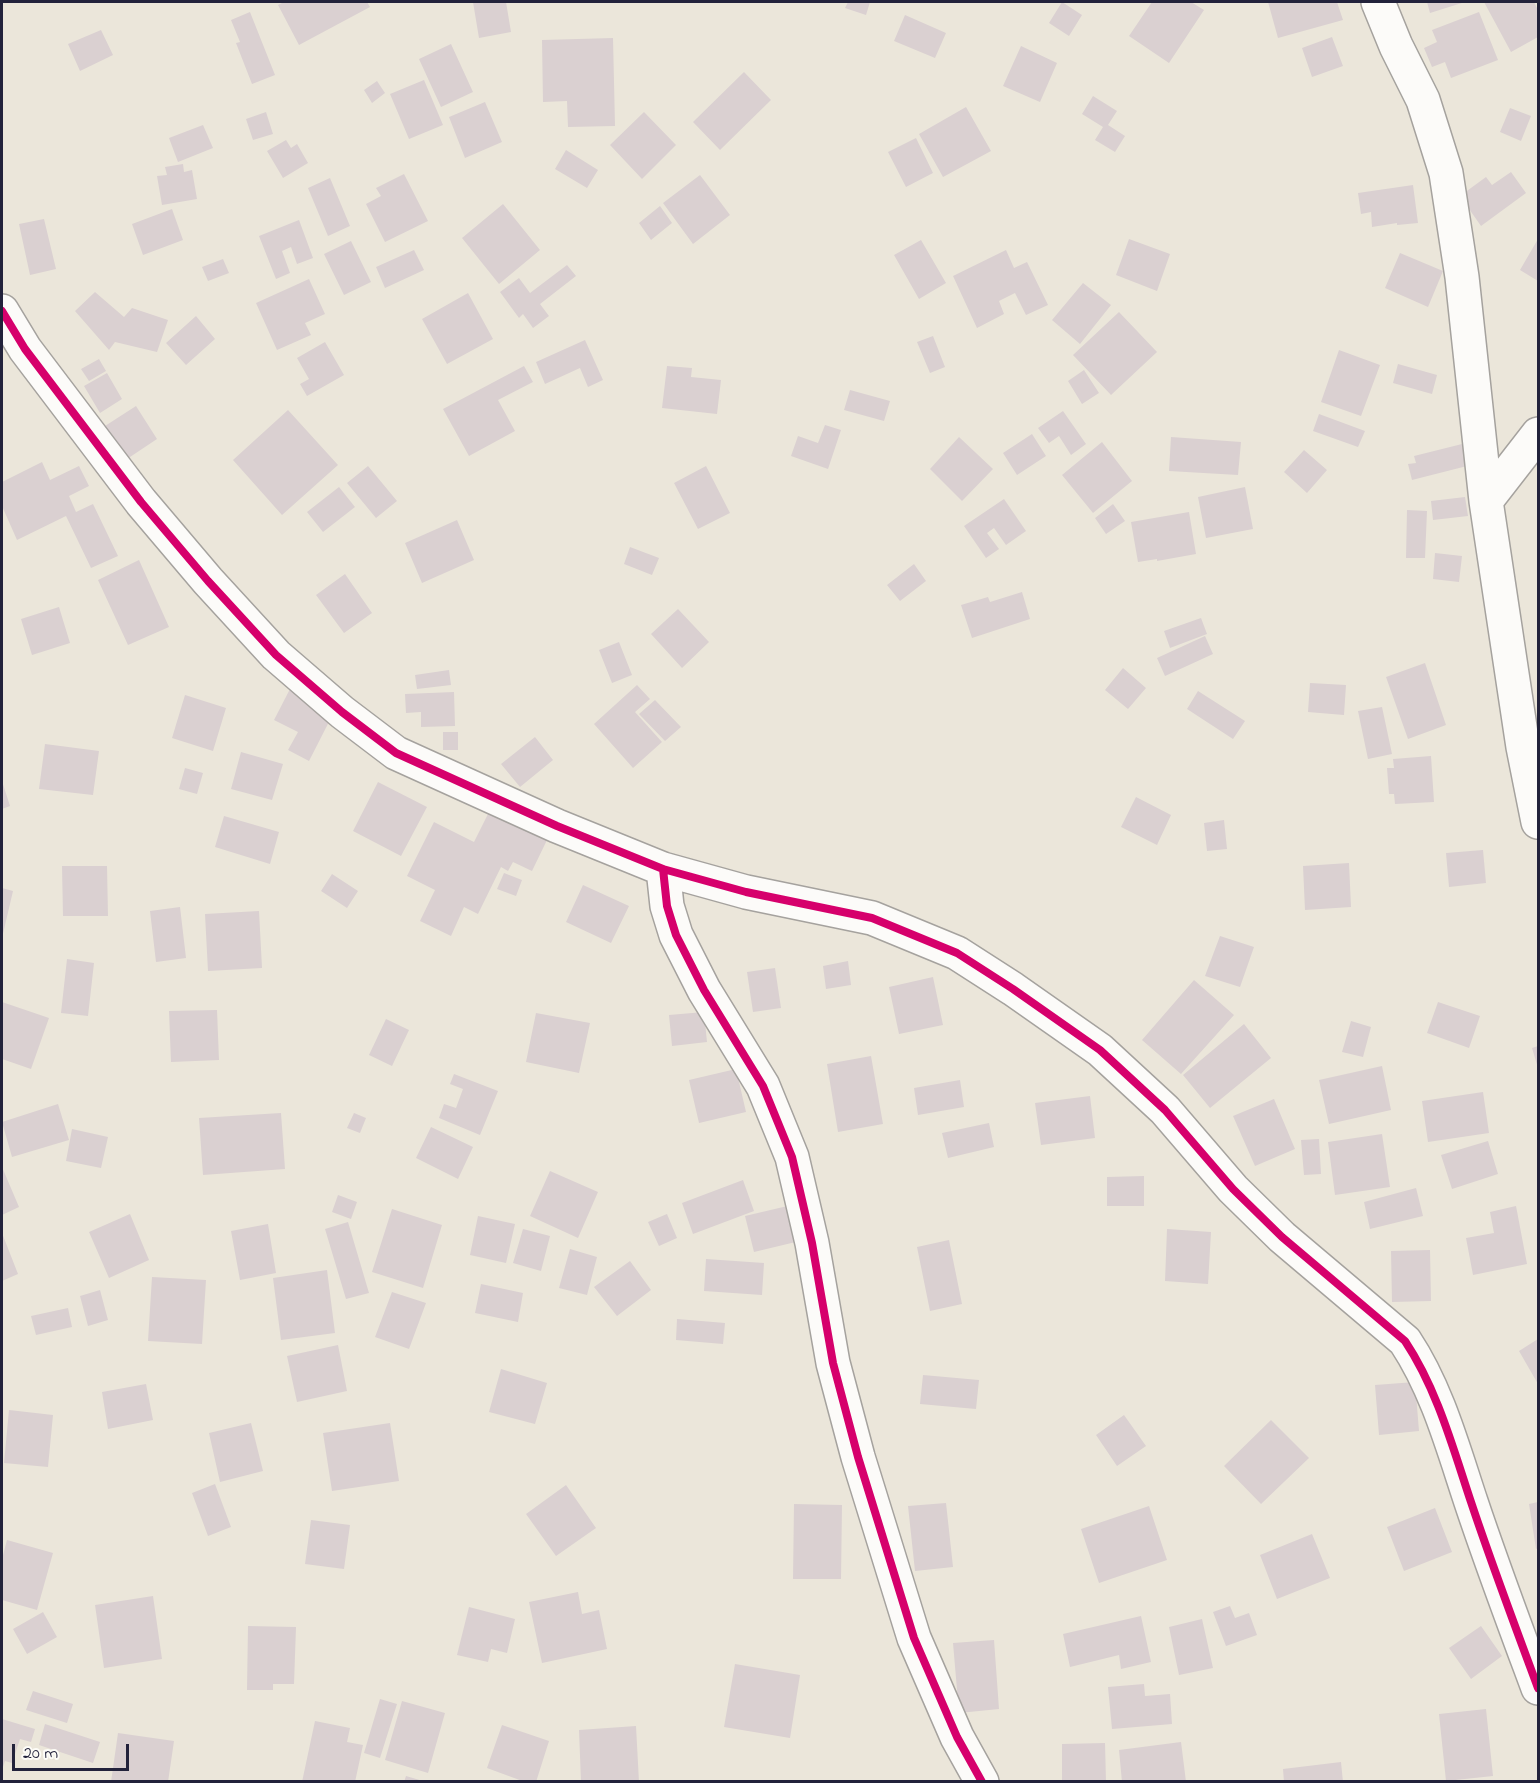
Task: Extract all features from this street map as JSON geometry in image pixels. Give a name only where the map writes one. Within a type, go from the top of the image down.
[{"type":"street","points":[[1378,2],[1396,46],[1423,100],[1446,173],[1462,277],[1486,501],[1523,747],[1539,822]]},
{"type":"street","points":[[2,311],[25,350],[141,502],[276,655],[342,712],[396,753],[557,826],[663,869],[746,892],[872,918],[957,953],[1100,1050],[1165,1110],[1233,1190],[1282,1237],[1405,1341],[1419,1363],[1449,1436],[1502,1594],[1539,1688]]},
{"type":"street","points":[[1486,501],[1539,434]]},
{"type":"street","points":[[663,869],[667,906],[676,935],[704,990],[763,1086],[792,1157],[812,1243],[833,1363],[864,1478],[914,1638],[957,1737],[982,1782]]},
{"type":"building","points":[[284,2],[367,2],[370,7],[299,45],[278,5]]},
{"type":"building","points":[[473,2],[506,2],[511,32],[479,38]]},
{"type":"building","points":[[848,2],[870,2],[866,15],[845,8]]},
{"type":"building","points":[[1062,2],[1082,15],[1069,36],[1049,23]]},
{"type":"building","points":[[1152,2],[1191,2],[1204,10],[1169,63],[1129,36]]},
{"type":"building","points":[[1268,2],[1337,2],[1343,20],[1278,38]]},
{"type":"building","points":[[1427,2],[1465,2],[1430,13]]},
{"type":"building","points":[[1484,2],[1534,2],[1538,10],[1538,37],[1511,52]]},
{"type":"building","points":[[250,12],[275,75],[252,84],[236,43],[240,42],[231,20]]},
{"type":"building","points":[[1479,12],[1498,60],[1451,78],[1445,62],[1432,67],[1424,48],[1437,42],[1432,30]]},
{"type":"building","points":[[905,15],[946,33],[935,58],[894,41]]},
{"type":"building","points":[[101,30],[113,55],[80,71],[68,44]]},
{"type":"building","points":[[1332,37],[1343,66],[1312,77],[1302,48]]},
{"type":"building","points":[[613,38],[615,126],[568,127],[567,101],[543,102],[542,40]]},
{"type":"building","points":[[451,44],[473,92],[441,107],[419,59]]},
{"type":"building","points":[[1021,46],[1057,63],[1040,102],[1003,86]]},
{"type":"building","points":[[744,72],[771,100],[720,150],[693,122]]},
{"type":"building","points":[[424,80],[443,125],[409,139],[390,94]]},
{"type":"building","points":[[377,81],[385,93],[372,103],[364,90]]},
{"type":"building","points":[[1093,96],[1117,111],[1108,125],[1125,136],[1115,152],[1095,140],[1103,127],[1082,114]]},
{"type":"building","points":[[485,102],[502,142],[465,158],[449,117]]},
{"type":"building","points":[[966,107],[991,151],[943,177],[919,134]]},
{"type":"building","points":[[1510,108],[1531,116],[1521,141],[1500,132]]},
{"type":"building","points":[[266,112],[273,134],[253,140],[246,119]]},
{"type":"building","points":[[644,112],[676,145],[642,179],[610,145]]},
{"type":"building","points":[[203,125],[213,148],[178,162],[169,138]]},
{"type":"building","points":[[916,138],[933,173],[906,187],[888,152]]},
{"type":"building","points":[[286,140],[291,148],[297,144],[308,163],[283,178],[267,151]]},
{"type":"building","points":[[566,150],[598,170],[587,188],[555,169]]},
{"type":"building","points":[[183,164],[184,172],[192,170],[197,199],[162,205],[157,176],[167,175],[165,167]]},
{"type":"building","points":[[1511,172],[1526,193],[1481,226],[1460,196],[1486,177],[1492,185]]},
{"type":"building","points":[[404,174],[428,221],[385,242],[366,204],[381,196],[376,188]]},
{"type":"building","points":[[700,175],[730,215],[693,244],[663,203]]},
{"type":"building","points":[[330,178],[350,226],[328,236],[308,188]]},
{"type":"building","points":[[1413,185],[1418,223],[1397,225],[1397,223],[1372,227],[1371,212],[1361,214],[1358,193]]},
{"type":"building","points":[[503,204],[540,250],[499,284],[462,238]]},
{"type":"building","points":[[660,206],[672,223],[651,240],[639,223]]},
{"type":"building","points":[[172,209],[183,240],[143,255],[132,224]]},
{"type":"building","points":[[44,219],[56,269],[30,275],[19,224]]},
{"type":"building","points":[[299,220],[313,258],[297,264],[291,247],[282,251],[290,273],[276,279],[259,236]]},
{"type":"building","points":[[1129,239],[1170,254],[1157,291],[1116,275]]},
{"type":"building","points":[[1538,239],[1538,281],[1520,270]]},
{"type":"building","points":[[921,240],[946,283],[919,299],[894,255]]},
{"type":"building","points":[[351,241],[371,282],[344,295],[324,254]]},
{"type":"building","points":[[414,250],[424,270],[385,288],[376,267]]},
{"type":"building","points":[[1006,250],[1014,268],[1027,262],[1048,305],[1026,315],[1015,293],[999,301],[1004,314],[977,328],[953,276]]},
{"type":"building","points":[[1400,253],[1443,271],[1428,307],[1385,288]]},
{"type":"building","points":[[223,259],[229,273],[208,281],[202,267]]},
{"type":"building","points":[[567,265],[576,276],[540,304],[549,316],[533,328],[523,314],[519,318],[500,292],[519,278],[530,293]]},
{"type":"building","points":[[309,279],[325,314],[305,323],[311,335],[277,350],[256,303]]},
{"type":"building","points":[[1083,283],[1111,305],[1080,344],[1052,320]]},
{"type":"building","points":[[95,292],[124,317],[132,308],[168,320],[157,352],[115,342],[109,350],[75,311]]},
{"type":"building","points":[[468,293],[493,339],[447,364],[422,319]]},
{"type":"building","points":[[1119,312],[1157,352],[1111,395],[1073,355]]},
{"type":"building","points":[[196,316],[215,339],[186,365],[166,343]]},
{"type":"building","points":[[933,336],[945,367],[930,373],[917,342]]},
{"type":"building","points":[[585,340],[603,380],[588,387],[580,368],[545,384],[536,362]]},
{"type":"building","points":[[325,342],[344,375],[307,396],[300,384],[309,379],[297,358]]},
{"type":"building","points":[[1339,350],[1380,365],[1361,416],[1321,402]]},
{"type":"building","points":[[99,359],[106,371],[89,381],[81,369]]},
{"type":"building","points":[[1398,364],[1437,375],[1432,394],[1393,383]]},
{"type":"building","points":[[524,366],[533,382],[498,400],[515,431],[469,456],[443,409]]},
{"type":"building","points":[[667,366],[692,368],[691,377],[721,380],[717,414],[662,408]]},
{"type":"building","points":[[1084,370],[1099,393],[1082,404],[1068,381]]},
{"type":"building","points":[[107,373],[122,399],[100,413],[84,386]]},
{"type":"building","points":[[850,390],[890,401],[884,421],[844,410]]},
{"type":"building","points":[[136,406],[157,439],[127,459],[105,426]]},
{"type":"building","points":[[288,410],[338,465],[282,515],[233,460]]},
{"type":"building","points":[[1063,411],[1086,444],[1071,455],[1059,436],[1049,443],[1038,428]]},
{"type":"building","points":[[1319,414],[1365,431],[1358,447],[1313,431]]},
{"type":"building","points":[[825,425],[841,430],[828,469],[791,456],[798,436],[818,443]]},
{"type":"building","points":[[1032,434],[1046,456],[1017,475],[1003,453]]},
{"type":"building","points":[[959,437],[993,469],[962,501],[930,469]]},
{"type":"building","points":[[1171,437],[1241,442],[1238,475],[1169,471]]},
{"type":"building","points":[[1102,442],[1132,481],[1093,513],[1062,475]]},
{"type":"building","points":[[1462,444],[1467,466],[1412,480],[1408,464],[1416,463],[1414,456]]},
{"type":"building","points":[[1304,450],[1327,470],[1307,493],[1284,472]]},
{"type":"building","points":[[42,462],[50,480],[79,466],[89,486],[69,496],[76,512],[93,504],[118,556],[91,568],[66,516],[17,540],[2,506],[2,482]]},
{"type":"building","points":[[368,466],[397,501],[376,518],[347,483]]},
{"type":"building","points":[[706,466],[730,513],[698,529],[674,483]]},
{"type":"building","points":[[339,487],[355,507],[323,532],[307,512]]},
{"type":"building","points":[[1245,487],[1253,529],[1206,538],[1198,497]]},
{"type":"building","points":[[1465,497],[1468,516],[1433,520],[1431,501]]},
{"type":"building","points":[[1004,499],[1026,531],[1006,545],[994,528],[987,533],[999,549],[986,558],[964,526]]},
{"type":"building","points":[[1113,504],[1125,521],[1106,534],[1095,518]]},
{"type":"building","points":[[1407,510],[1427,511],[1425,558],[1406,558]]},
{"type":"building","points":[[1189,512],[1196,554],[1138,562],[1131,522]]},
{"type":"building","points":[[457,520],[474,560],[422,583],[405,543]]},
{"type":"building","points":[[630,547],[659,558],[652,575],[624,564]]},
{"type":"building","points":[[1435,553],[1462,556],[1459,582],[1433,579]]},
{"type":"building","points":[[139,560],[169,627],[128,645],[98,580]]},
{"type":"building","points":[[914,564],[926,581],[900,601],[887,585]]},
{"type":"building","points":[[345,574],[372,613],[344,633],[316,595]]},
{"type":"building","points":[[1022,592],[1030,619],[972,638],[961,605],[988,597],[990,602]]},
{"type":"building","points":[[59,607],[70,643],[32,655],[21,619]]},
{"type":"building","points":[[678,609],[709,642],[682,668],[651,634]]},
{"type":"building","points":[[1201,618],[1207,634],[1170,648],[1164,631]]},
{"type":"building","points":[[1205,636],[1213,654],[1165,676],[1157,658]]},
{"type":"building","points":[[619,642],[632,675],[612,683],[599,650]]},
{"type":"building","points":[[1425,663],[1446,725],[1408,739],[1386,677]]},
{"type":"building","points":[[1123,668],[1146,688],[1128,709],[1105,690]]},
{"type":"building","points":[[449,670],[451,685],[417,689],[415,675]]},
{"type":"building","points":[[1310,683],[1346,685],[1344,715],[1308,712]]},
{"type":"building","points":[[637,685],[650,699],[635,712],[662,742],[633,768],[594,724]]},
{"type":"building","points":[[290,689],[334,712],[309,761],[288,750],[298,732],[274,720]]},
{"type":"building","points":[[1198,691],[1245,721],[1233,739],[1187,709]]},
{"type":"building","points":[[454,692],[455,726],[421,727],[421,712],[406,713],[405,694]]},
{"type":"building","points":[[185,695],[226,708],[213,751],[172,738]]},
{"type":"building","points":[[655,700],[681,727],[665,741],[639,714]]},
{"type":"building","points":[[1382,707],[1392,754],[1368,759],[1358,711]]},
{"type":"building","points":[[443,732],[458,732],[458,750],[443,750]]},
{"type":"building","points":[[535,737],[553,760],[520,787],[501,764]]},
{"type":"building","points":[[45,744],[99,751],[93,795],[39,789]]},
{"type":"building","points":[[241,752],[283,764],[272,800],[231,789]]},
{"type":"building","points":[[1431,756],[1434,802],[1395,804],[1394,794],[1389,794],[1387,768],[1394,768],[1393,759]]},
{"type":"building","points":[[185,768],[203,773],[197,794],[179,789]]},
{"type":"building","points":[[2,781],[10,806],[2,809]]},
{"type":"building","points":[[378,782],[427,807],[401,856],[353,831]]},
{"type":"building","points":[[1136,797],[1171,815],[1157,845],[1121,827]]},
{"type":"building","points":[[489,812],[547,840],[532,871],[513,862],[508,871],[501,867],[478,914],[464,907],[451,936],[420,921],[435,890],[407,876],[434,822],[474,842]]},
{"type":"building","points":[[224,816],[279,832],[270,864],[215,847]]},
{"type":"building","points":[[1224,820],[1227,849],[1207,851],[1204,823]]},
{"type":"building","points":[[1483,850],[1486,883],[1449,887],[1446,853]]},
{"type":"building","points":[[1349,863],[1351,907],[1305,910],[1303,866]]},
{"type":"building","points":[[62,866],[107,866],[108,916],[63,916]]},
{"type":"building","points":[[504,873],[522,880],[516,896],[497,889]]},
{"type":"building","points":[[332,874],[358,891],[347,908],[321,891]]},
{"type":"building","points":[[583,885],[629,906],[611,943],[566,922]]},
{"type":"building","points":[[2,888],[13,891],[2,938]]},
{"type":"building","points":[[180,907],[186,958],[156,962],[150,911]]},
{"type":"building","points":[[259,911],[262,968],[208,971],[205,914]]},
{"type":"building","points":[[1220,936],[1254,947],[1240,987],[1205,976]]},
{"type":"building","points":[[67,959],[94,963],[88,1016],[61,1013]]},
{"type":"building","points":[[848,961],[851,985],[826,989],[823,966]]},
{"type":"building","points":[[775,968],[781,1008],[753,1012],[747,972]]},
{"type":"building","points":[[933,977],[943,1025],[899,1034],[889,987]]},
{"type":"building","points":[[1194,980],[1234,1015],[1181,1074],[1142,1040]]},
{"type":"building","points":[[2,1002],[49,1018],[31,1069],[2,1059]]},
{"type":"building","points":[[1438,1002],[1480,1016],[1469,1048],[1427,1033]]},
{"type":"building","points":[[217,1010],[219,1060],[171,1062],[169,1011]]},
{"type":"building","points":[[704,1012],[707,1042],[672,1046],[669,1015]]},
{"type":"building","points":[[536,1013],[590,1023],[579,1073],[526,1062]]},
{"type":"building","points":[[386,1019],[409,1030],[392,1066],[369,1055]]},
{"type":"building","points":[[1351,1021],[1371,1027],[1363,1057],[1342,1052]]},
{"type":"building","points":[[1244,1024],[1271,1058],[1210,1108],[1183,1075]]},
{"type":"building","points":[[1538,1046],[1538,1068],[1532,1048]]},
{"type":"building","points":[[871,1056],[883,1124],[838,1132],[827,1064]]},
{"type":"building","points":[[1382,1066],[1391,1110],[1329,1124],[1319,1080]]},
{"type":"building","points":[[736,1069],[746,1112],[699,1123],[689,1080]]},
{"type":"building","points":[[454,1074],[498,1091],[480,1135],[439,1118],[444,1104],[456,1108],[463,1089],[450,1084]]},
{"type":"building","points":[[960,1080],[964,1107],[918,1115],[914,1088]]},
{"type":"building","points":[[1483,1092],[1489,1133],[1428,1142],[1422,1101]]},
{"type":"building","points":[[1090,1096],[1095,1138],[1041,1145],[1035,1103]]},
{"type":"building","points":[[1274,1099],[1295,1149],[1255,1166],[1233,1116]]},
{"type":"building","points":[[58,1104],[69,1140],[12,1157],[2,1122]]},
{"type":"building","points":[[281,1113],[285,1169],[203,1175],[199,1118]]},
{"type":"building","points":[[354,1113],[366,1118],[360,1133],[347,1128]]},
{"type":"building","points":[[989,1123],[994,1147],[948,1158],[942,1133]]},
{"type":"building","points":[[431,1127],[473,1147],[458,1179],[416,1158]]},
{"type":"building","points":[[72,1129],[108,1137],[101,1168],[66,1161]]},
{"type":"building","points":[[1382,1134],[1390,1187],[1335,1195],[1328,1142]]},
{"type":"building","points":[[1319,1139],[1321,1174],[1304,1175],[1301,1140]]},
{"type":"building","points":[[1488,1141],[1498,1174],[1452,1189],[1441,1155]]},
{"type":"building","points":[[2,1167],[19,1207],[2,1215]]},
{"type":"building","points":[[550,1171],[598,1192],[578,1238],[530,1216]]},
{"type":"building","points":[[1144,1176],[1144,1206],[1107,1206],[1107,1177]]},
{"type":"building","points":[[743,1180],[754,1211],[693,1234],[682,1203]]},
{"type":"building","points":[[1416,1188],[1423,1216],[1370,1229],[1364,1202]]},
{"type":"building","points":[[338,1195],[357,1202],[351,1219],[332,1212]]},
{"type":"building","points":[[796,1204],[804,1240],[754,1252],[745,1216]]},
{"type":"building","points":[[1516,1206],[1527,1264],[1473,1275],[1466,1238],[1494,1233],[1490,1212]]},
{"type":"building","points":[[392,1209],[442,1225],[423,1288],[372,1272]]},
{"type":"building","points":[[130,1214],[149,1260],[109,1278],[89,1232]]},
{"type":"building","points":[[667,1214],[677,1238],[659,1246],[648,1222]]},
{"type":"building","points":[[478,1216],[515,1224],[506,1263],[470,1255]]},
{"type":"building","points":[[348,1222],[369,1293],[346,1299],[325,1229]]},
{"type":"building","points":[[268,1224],[276,1273],[240,1280],[231,1231]]},
{"type":"building","points":[[523,1229],[550,1236],[541,1271],[513,1263]]},
{"type":"building","points":[[1167,1229],[1211,1232],[1208,1284],[1165,1281]]},
{"type":"building","points":[[2,1233],[18,1274],[2,1281]]},
{"type":"building","points":[[949,1240],[962,1304],[930,1311],[917,1247]]},
{"type":"building","points":[[570,1249],[597,1257],[587,1295],[559,1288]]},
{"type":"building","points":[[1430,1250],[1431,1301],[1392,1302],[1391,1251]]},
{"type":"building","points":[[706,1259],[764,1263],[762,1295],[704,1291]]},
{"type":"building","points":[[630,1261],[651,1290],[617,1316],[594,1287]]},
{"type":"building","points":[[327,1270],[335,1333],[281,1340],[273,1278]]},
{"type":"building","points":[[152,1277],[206,1280],[202,1344],[148,1341]]},
{"type":"building","points":[[481,1284],[523,1293],[518,1322],[475,1313]]},
{"type":"building","points":[[100,1290],[108,1320],[88,1326],[80,1296]]},
{"type":"building","points":[[392,1292],[426,1303],[409,1349],[375,1337]]},
{"type":"building","points":[[68,1308],[72,1327],[36,1335],[31,1316]]},
{"type":"building","points":[[677,1319],[725,1323],[723,1344],[676,1340]]},
{"type":"building","points":[[1538,1339],[1538,1384],[1519,1351]]},
{"type":"building","points":[[338,1345],[347,1391],[297,1402],[287,1356]]},
{"type":"building","points":[[501,1369],[547,1383],[535,1424],[489,1412]]},
{"type":"building","points":[[923,1375],[979,1380],[976,1409],[920,1404]]},
{"type":"building","points":[[1415,1382],[1419,1431],[1379,1435],[1375,1385]]},
{"type":"building","points":[[146,1384],[153,1420],[108,1429],[102,1392]]},
{"type":"building","points":[[9,1410],[53,1415],[48,1467],[4,1463]]},
{"type":"building","points":[[1124,1415],[1146,1446],[1117,1466],[1096,1435]]},
{"type":"building","points":[[1271,1420],[1309,1458],[1261,1504],[1224,1466]]},
{"type":"building","points":[[251,1423],[263,1471],[220,1482],[209,1433]]},
{"type":"building","points":[[390,1423],[399,1481],[332,1491],[323,1433]]},
{"type":"building","points":[[215,1484],[231,1527],[208,1536],[192,1493]]},
{"type":"building","points":[[566,1485],[596,1528],[556,1556],[526,1514]]},
{"type":"building","points":[[1538,1502],[1538,1548],[1536,1549],[1529,1504]]},
{"type":"building","points":[[946,1503],[953,1567],[915,1571],[908,1506]]},
{"type":"building","points":[[794,1504],[842,1505],[841,1579],[793,1579]]},
{"type":"building","points":[[1149,1506],[1167,1560],[1099,1583],[1081,1529]]},
{"type":"building","points":[[1435,1508],[1452,1552],[1404,1571],[1387,1527]]},
{"type":"building","points":[[311,1520],[350,1525],[344,1569],[305,1564]]},
{"type":"building","points":[[1312,1534],[1330,1578],[1277,1599],[1260,1555]]},
{"type":"building","points":[[7,1540],[53,1553],[37,1610],[2,1600],[2,1559]]},
{"type":"building","points":[[578,1592],[582,1614],[599,1610],[607,1649],[542,1663],[529,1602]]},
{"type":"building","points":[[153,1596],[162,1659],[104,1668],[95,1605]]},
{"type":"building","points":[[1230,1606],[1235,1618],[1249,1613],[1257,1635],[1226,1646],[1213,1612]]},
{"type":"building","points":[[469,1607],[515,1619],[507,1653],[491,1649],[488,1662],[457,1655]]},
{"type":"building","points":[[43,1612],[57,1637],[27,1654],[13,1629]]},
{"type":"building","points":[[1141,1616],[1151,1662],[1121,1669],[1119,1655],[1070,1667],[1063,1634]]},
{"type":"building","points":[[1202,1619],[1213,1668],[1179,1675],[1169,1627]]},
{"type":"building","points":[[248,1626],[296,1627],[294,1684],[273,1684],[273,1690],[247,1690]]},
{"type":"building","points":[[1481,1626],[1502,1656],[1471,1679],[1449,1648]]},
{"type":"building","points":[[994,1640],[999,1709],[959,1713],[953,1643]]},
{"type":"building","points":[[735,1664],[800,1675],[790,1738],[724,1727]]},
{"type":"building","points":[[1144,1684],[1145,1696],[1170,1694],[1172,1724],[1112,1729],[1108,1687]]},
{"type":"building","points":[[33,1691],[73,1704],[67,1723],[26,1710]]},
{"type":"building","points":[[380,1699],[397,1704],[380,1758],[364,1753]]},
{"type":"building","points":[[402,1701],[445,1713],[428,1773],[385,1760]]},
{"type":"building","points":[[1486,1709],[1493,1776],[1446,1781],[1439,1714]]},
{"type":"building","points":[[2,1719],[35,1729],[31,1742],[20,1739],[12,1763],[5,1761],[2,1770]]},
{"type":"building","points":[[315,1721],[350,1728],[347,1742],[363,1745],[355,1782],[302,1782]]},
{"type":"building","points":[[45,1724],[100,1742],[93,1763],[39,1745]]},
{"type":"building","points":[[502,1725],[549,1741],[536,1782],[525,1782],[487,1768]]},
{"type":"building","points":[[636,1726],[639,1782],[581,1782],[579,1730]]},
{"type":"building","points":[[118,1733],[174,1741],[168,1782],[111,1782]]},
{"type":"building","points":[[1181,1742],[1186,1782],[1122,1782],[1119,1750]]},
{"type":"building","points":[[1105,1743],[1106,1782],[1062,1782],[1062,1744]]},
{"type":"building","points":[[1341,1762],[1343,1782],[1284,1782],[1283,1769]]},
{"type":"building","points":[[406,1776],[423,1781],[423,1782],[404,1782]]},
{"type":"cycle path","points":[[2,311],[25,349],[141,502],[208,581],[276,655],[342,712],[396,753],[557,826],[663,869],[746,892],[872,918],[957,953],[1100,1050],[1165,1110],[1233,1189],[1282,1237],[1405,1341],[1426,1379],[1443,1419],[1487,1549],[1538,1688]]},
{"type":"cycle path","points":[[663,869],[667,906],[676,935],[704,990],[763,1086],[792,1157],[812,1243],[833,1363],[858,1457],[914,1638],[957,1737],[982,1782]]}]
